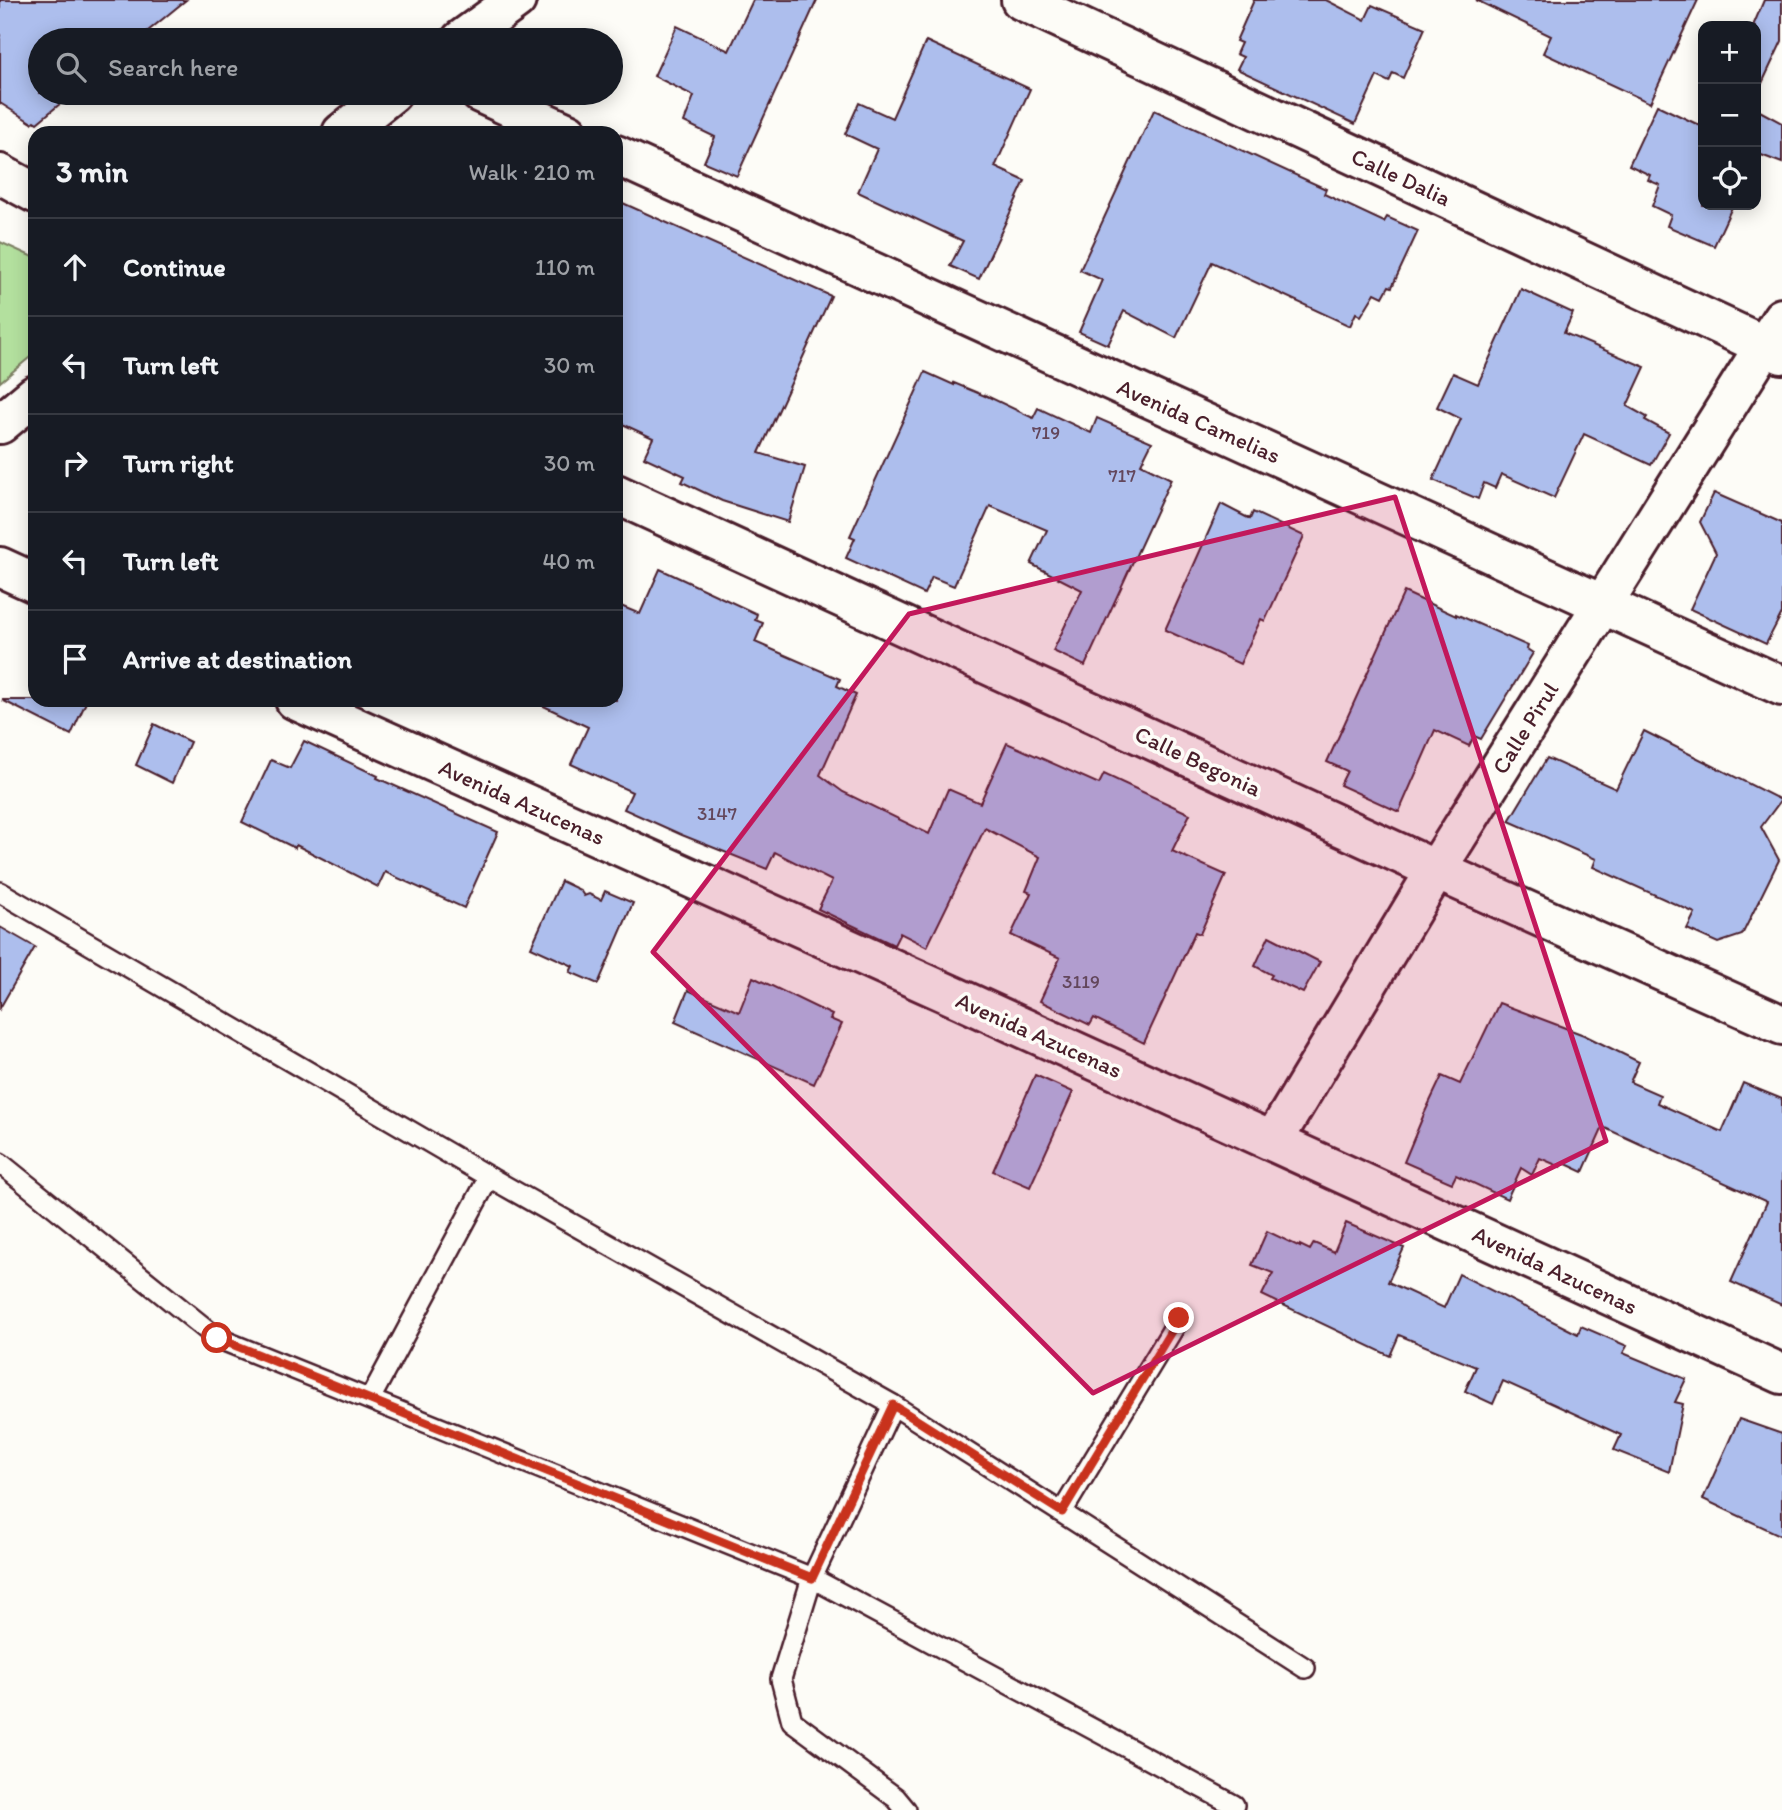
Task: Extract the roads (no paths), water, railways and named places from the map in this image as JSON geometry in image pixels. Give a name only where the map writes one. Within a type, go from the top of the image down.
[{"type":"street","points":[[478,28],[516,0]]},
{"type":"street","name":"Calle Dalia","points":[[1021,0],[1776,339]]},
{"type":"street","points":[[351,126],[377,105]]},
{"type":"street","points":[[506,105],[553,126]]},
{"type":"street","name":"Avenida Camelias","points":[[623,158],[1782,686]]},
{"type":"street","points":[[0,174],[28,189]]},
{"type":"street","name":"Calle Pirul","points":[[1273,1141],[1436,870],[1602,604],[1776,339]]},
{"type":"street","points":[[0,424],[28,401]]},
{"type":"street","name":"Calle Begonia","points":[[623,497],[1436,870],[1782,1025]]},
{"type":"street","points":[[0,567],[28,580]]},
{"type":"street","name":"Avenida Azucenas","points":[[311,707],[958,998],[1782,1374]]},
{"type":"lane","points":[[0,892],[489,1177],[893,1405],[1305,1668]]},
{"type":"lane","points":[[0,1163],[217,1338],[812,1578],[1234,1805]]},
{"type":"lane","points":[[370,1399],[489,1177]]},
{"type":"lane","points":[[1062,1512],[1179,1318]]},
{"type":"lane","points":[[893,1405],[812,1578],[781,1679],[792,1721],[895,1798],[906,1810]]}]
